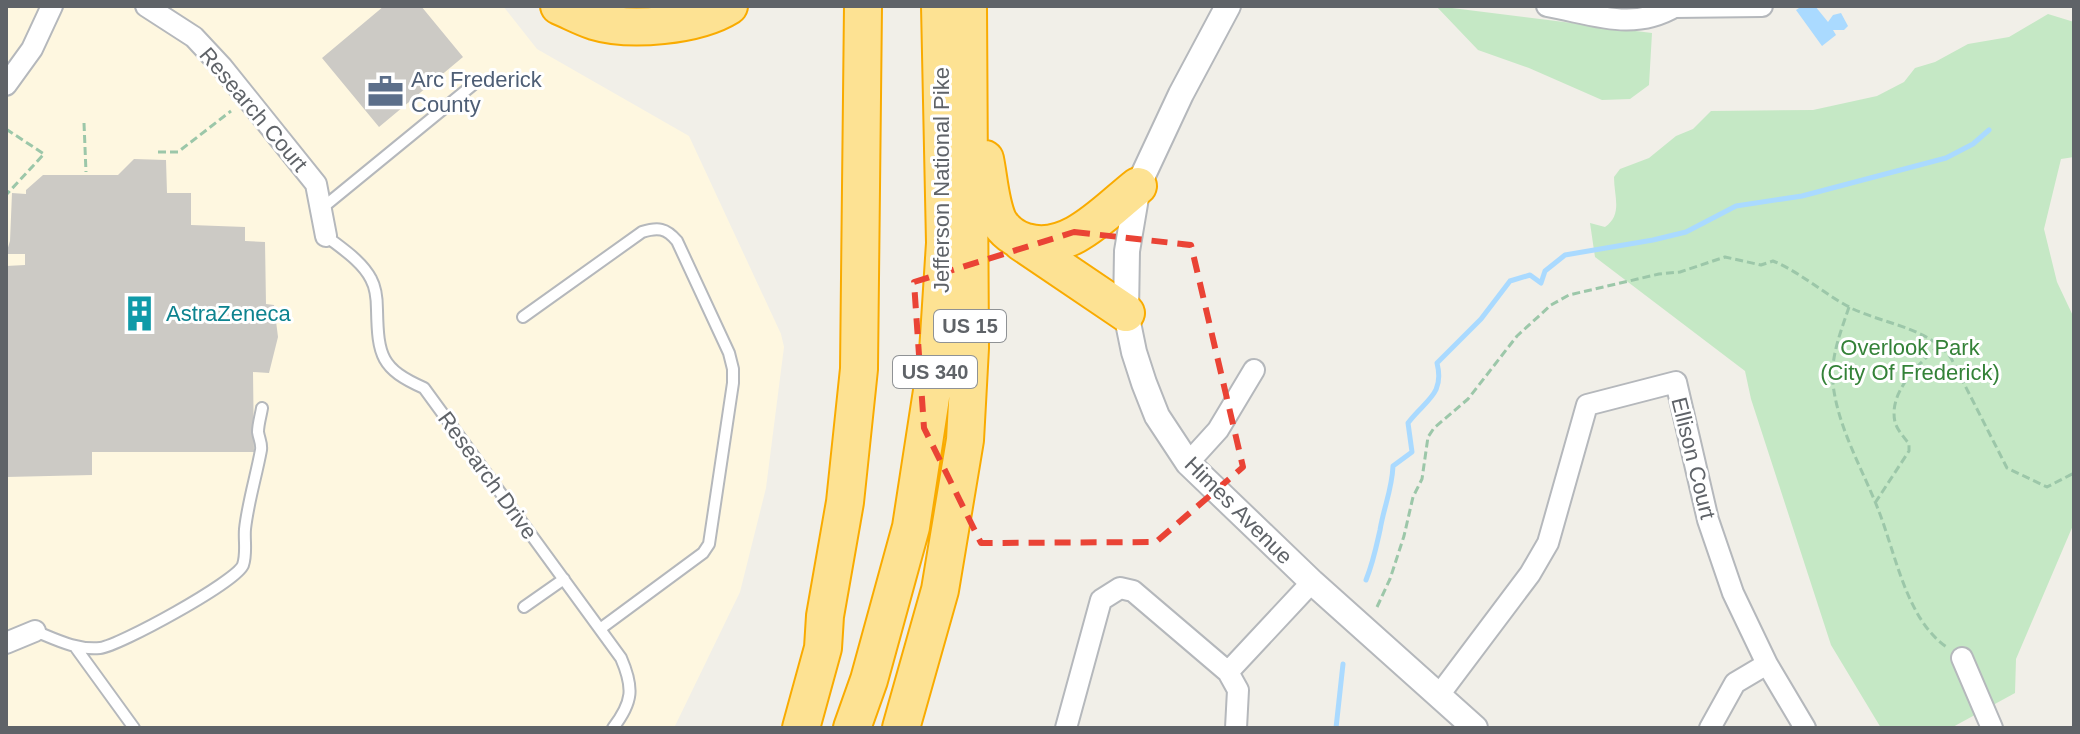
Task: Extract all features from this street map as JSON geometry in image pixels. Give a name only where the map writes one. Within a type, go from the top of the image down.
[{"type":"highway","points":[[559,6],[595,21],[632,27],[679,23],[729,6]]},
{"type":"highway","points":[[801,728],[823,648],[825,616],[845,502],[859,369],[863,6]]},
{"type":"highway","name":"Jefferson National Pike","points":[[852,728],[869,680],[911,527],[938,352],[945,243],[940,6]]},
{"type":"highway","name":"US 15","points":[[901,728],[940,590],[965,440],[970,348],[968,6]]},
{"type":"highway","points":[[968,60],[992,199],[999,222],[1016,239],[1126,313]]},
{"type":"highway","points":[[1016,239],[1038,246],[1061,243],[1083,230],[1138,186]]},
{"type":"highway","points":[[875,728],[940,590]]},
{"type":"highway","points":[[783,728],[811,642],[825,616]]},
{"type":"street","points":[[6,85],[32,49],[52,6]]},
{"type":"street","name":"Research Court","points":[[146,6],[194,37],[316,184],[326,236]]},
{"type":"street","name":"Himes Avenue","points":[[1228,6],[1181,94],[1138,186],[1127,251],[1126,313],[1134,352],[1148,394],[1157,416],[1188,463],[1312,582],[1475,728]]},
{"type":"street","points":[[1547,6],[1625,22],[1656,17],[1675,7],[1762,6]]},
{"type":"street","points":[[1188,463],[1218,430],[1254,370]]},
{"type":"street","name":"Ellison Court","points":[[1439,695],[1530,574],[1548,543],[1587,405],[1676,382],[1708,520],[1733,593],[1767,664]]},
{"type":"street","points":[[1228,672],[1312,582]]},
{"type":"street","points":[[1066,728],[1101,600],[1120,588],[1133,591],[1228,672],[1238,690],[1236,728]]},
{"type":"street","points":[[6,643],[35,631]]},
{"type":"street","points":[[1962,658],[1992,728]]},
{"type":"street","points":[[1718,725],[1735,683],[1767,664],[1805,728]]},
{"type":"lane","points":[[321,209],[475,83]]},
{"type":"lane","points":[[523,317],[642,232],[656,227],[667,230],[677,241],[729,353],[733,383],[709,544],[703,553],[600,629]]},
{"type":"lane","name":"Research Drive","points":[[326,236],[356,261],[371,279],[377,297],[380,351],[389,367],[399,377],[424,388],[621,658],[630,686],[629,702],[613,728]]},
{"type":"lane","points":[[35,631],[76,648],[105,648],[220,587],[239,572],[246,545],[244,533],[251,485],[262,446],[258,431],[262,408]]},
{"type":"lane","points":[[524,607],[564,579]]},
{"type":"lane","points":[[76,648],[134,728]]},
{"type":"path","points":[[158,152],[178,152],[231,111]]},
{"type":"path","points":[[84,123],[86,172]]},
{"type":"path","points":[[6,129],[44,154],[6,195]]},
{"type":"path","points":[[1849,307],[1836,348],[1832,381],[1836,404],[1902,583],[1934,638],[1962,658]]},
{"type":"path","points":[[1875,503],[1909,451],[1909,444],[1894,419],[1898,396],[1914,371],[1940,344]]},
{"type":"highlighted area","points":[[1074,232],[1191,245],[1243,467],[1156,542],[981,543],[924,428],[914,282]]},
{"type":"shaded area","points":[[6,6],[503,6],[537,49],[689,136],[781,334],[784,347],[766,488],[740,592],[674,728],[6,728]]},
{"type":"green space","points":[[1436,6],[1652,33],[1649,85],[1630,99],[1602,100],[1478,50]]},
{"type":"green space","name":"Overlook Park (City Of Frederick)","points":[[2048,14],[2074,22],[2074,157],[2061,159],[2044,229],[2057,282],[2074,318],[2074,523],[2016,659],[2015,693],[1951,728],[1881,728],[1831,645],[1751,399],[1745,371],[1595,257],[1590,223],[1605,227],[1614,217],[1614,177],[1620,169],[1649,158],[1676,136],[1693,129],[1711,111],[1813,110],[1877,96],[1904,82],[1915,68],[1935,62],[1968,44],[2009,37]]},
{"type":"water","points":[[1802,6],[1815,6],[1828,22],[1833,15],[1841,13],[1848,26],[1844,30],[1833,30],[1836,35],[1822,46],[1796,10]]},
{"type":"building","name":"Arc Frederick County","points":[[384,6],[421,6],[463,57],[379,127],[322,58]]},
{"type":"building","name":"AstraZeneca","points":[[134,159],[166,160],[167,193],[191,193],[191,225],[245,227],[245,241],[265,242],[266,304],[274,305],[278,337],[269,373],[253,372],[254,452],[92,452],[92,475],[6,477],[6,266],[25,265],[25,254],[6,254],[10,241],[12,193],[26,194],[26,190],[43,175],[118,175]]},
{"type":"waterway","points":[[1366,580],[1390,490],[1393,466],[1412,452],[1408,423],[1436,390],[1439,374],[1437,363],[1481,319],[1510,281],[1530,275],[1541,283],[1545,271],[1565,255],[1686,232],[1736,206],[1802,196],[1946,158],[1973,144],[1989,130]]},
{"type":"waterway","points":[[1336,728],[1343,664]]},
{"type":"place","name":"Arc Frederick County","points":[[385,92]]},
{"type":"place","name":"AstraZeneca","points":[[140,313]]}]
